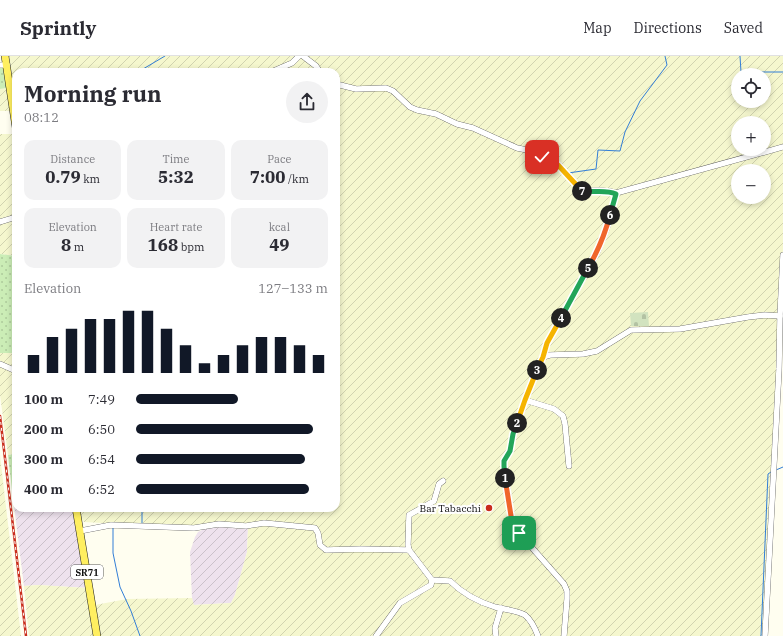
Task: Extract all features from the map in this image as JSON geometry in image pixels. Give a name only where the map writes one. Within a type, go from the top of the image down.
[{"type":"main road","points":[[5,56],[3,65],[12,109]]},
{"type":"main road","name":"SR71","points":[[77,512],[97,636]]},
{"type":"street","points":[[280,68],[292,63],[299,56]]},
{"type":"street","points":[[304,56],[317,68]]},
{"type":"street","points":[[340,85],[356,89],[386,88],[393,91],[410,107],[436,114],[457,124],[473,128],[517,148],[527,150],[558,165],[583,191],[603,191],[613,192],[616,194],[783,147]]},
{"type":"street","points":[[564,636],[567,591],[564,584],[519,533],[512,522],[504,472],[504,461],[510,451],[513,434],[547,343],[597,253],[607,228],[616,194]]},
{"type":"street","points":[[0,222],[12,218]]},
{"type":"street","points":[[765,636],[783,255]]},
{"type":"street","points":[[543,357],[550,355],[583,354],[597,351],[631,330],[680,329],[748,317],[780,316]]},
{"type":"street","points":[[778,370],[783,363]]},
{"type":"street","points":[[0,364],[12,369]]},
{"type":"street","points":[[525,400],[554,409],[562,416],[565,424],[570,466]]},
{"type":"street","points":[[432,580],[408,545],[409,515],[434,501],[439,484],[443,481]]},
{"type":"street","points":[[80,531],[111,525],[194,528],[219,524],[246,526],[264,523],[315,528],[318,533],[320,545],[326,550],[410,550]]},
{"type":"street","points":[[432,580],[450,581],[458,589],[478,600],[495,607],[524,614],[534,624],[538,636]]},
{"type":"street","points":[[376,636],[400,603],[431,585],[432,580]]},
{"type":"street","points":[[496,636],[495,628],[501,608]]},
{"type":"shaded area","points":[[15,512],[74,512],[87,588],[38,585],[24,586]]},
{"type":"shaded area","points":[[221,527],[242,529],[248,528],[247,552],[235,595],[231,603],[193,605],[190,552],[195,537],[198,532],[204,529]]},
{"type":"green space","points":[[8,56],[783,56],[783,276],[764,636],[100,636],[95,605],[127,599],[192,598],[194,605],[231,603],[235,595],[247,552],[248,528],[245,523],[217,522],[196,526],[84,522],[80,518],[79,512],[340,512],[340,68],[12,68],[12,83]]},
{"type":"green space","points":[[0,67],[4,67],[7,88],[0,89]]},
{"type":"green space","points":[[7,88],[10,111],[0,111],[0,89]]},
{"type":"green space","points":[[0,134],[12,134],[12,216],[0,219]]},
{"type":"green space","points":[[12,221],[12,256],[0,254],[0,224]]},
{"type":"green space","points":[[0,254],[12,256],[12,353],[0,353]]},
{"type":"green space","points":[[648,312],[649,326],[631,326],[630,313]]},
{"type":"green space","points":[[0,353],[12,353],[12,367],[0,361]]},
{"type":"green space","points":[[0,366],[12,371],[12,454],[8,455],[0,395]]},
{"type":"green space","points":[[12,454],[12,490],[8,455]]},
{"type":"green space","points":[[0,455],[21,636],[0,636]]},
{"type":"green space","points":[[38,585],[87,588],[94,636],[29,636],[24,586]]},
{"type":"waterway","points":[[145,68],[165,56]]},
{"type":"waterway","points":[[568,173],[596,169],[598,150],[620,151],[625,132],[640,101],[667,65],[665,56]]},
{"type":"waterway","points":[[740,56],[741,72],[783,72]]},
{"type":"waterway","points":[[776,470],[783,467]]},
{"type":"waterway","points":[[761,636],[768,474],[771,472]]},
{"type":"waterway","points":[[142,512],[142,523]]},
{"type":"waterway","points":[[113,528],[113,553],[120,587],[140,636]]},
{"type":"railway","points":[[0,416],[26,636]]},
{"type":"place","name":"Bar Tabacchi","points":[[489,508]]},
{"type":"route","points":[[519,533],[512,522],[504,472],[504,461],[510,451],[513,434],[547,343],[597,253],[607,228],[616,194],[613,192],[603,191],[583,191],[558,165],[542,157]]}]
